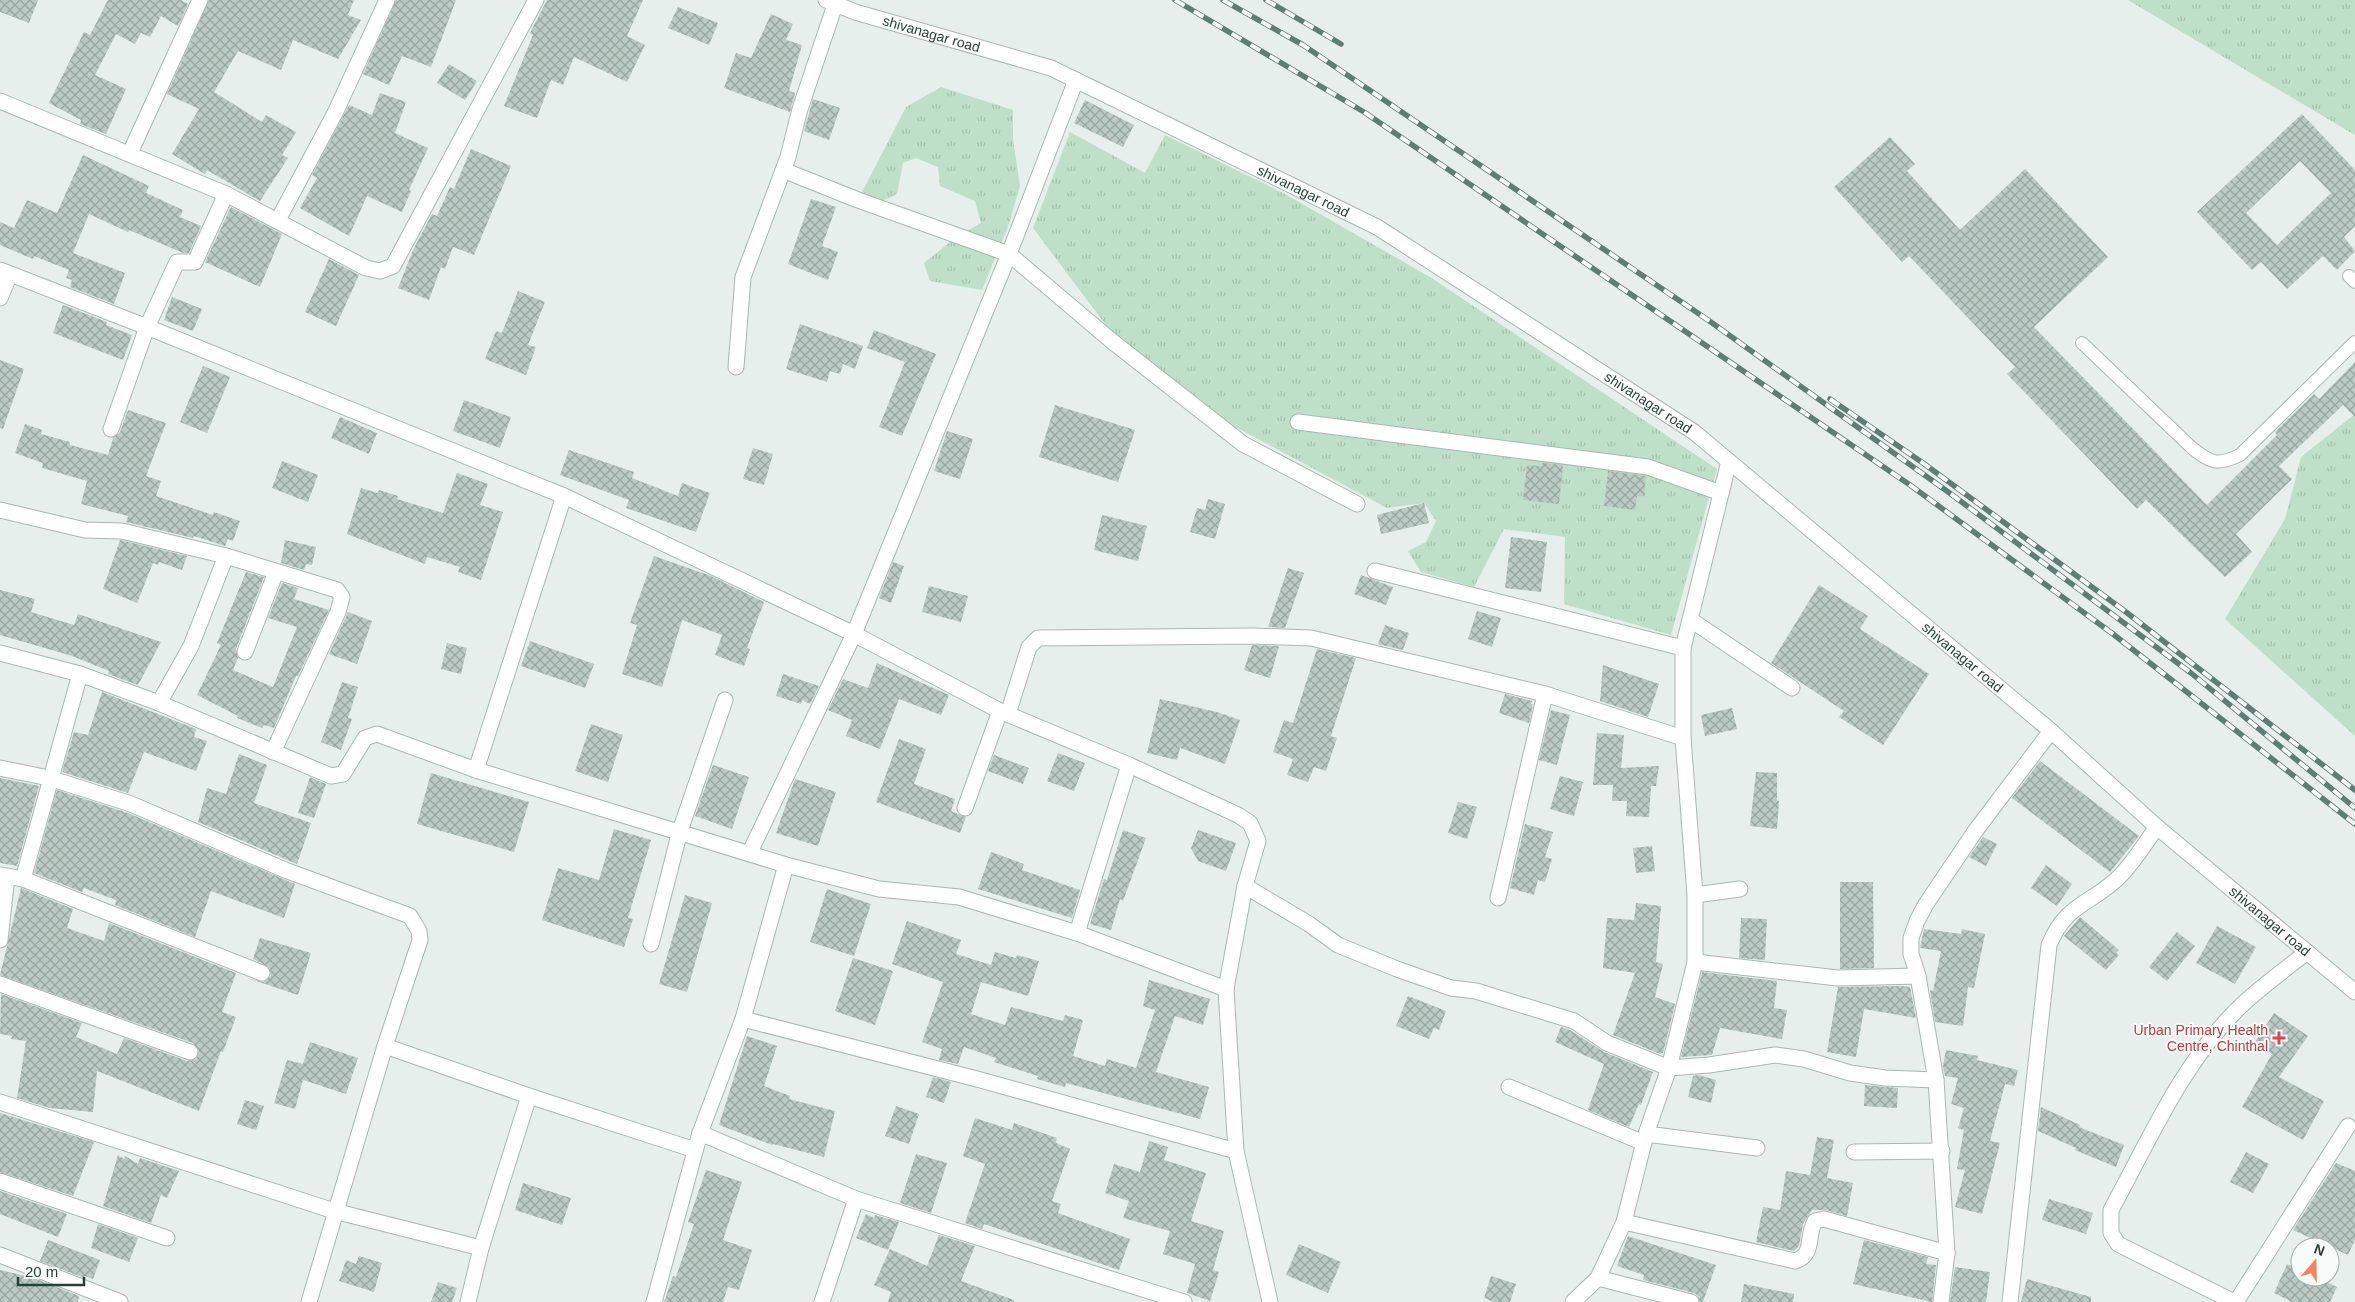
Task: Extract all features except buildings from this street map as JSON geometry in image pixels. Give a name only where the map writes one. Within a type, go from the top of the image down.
[{"type":"street","points":[[130,153],[200,0]]},
{"type":"street","points":[[278,220],[335,112],[387,0]]},
{"type":"street","points":[[0,101],[226,194],[366,268],[380,271],[393,266],[536,0]]},
{"type":"street","points":[[736,366],[743,277],[783,170],[830,2]]},
{"type":"street","name":"shivanagar road","points":[[830,2],[1051,68],[1377,227],[1694,432],[2051,731],[2157,827],[2355,992]]},
{"type":"street","points":[[750,852],[854,634],[1008,254],[1076,80]]},
{"type":"street","points":[[783,170],[858,200],[1008,254],[1113,342],[1243,444],[1357,504]]},
{"type":"street","points":[[111,429],[147,327],[177,262],[195,262],[226,194]]},
{"type":"street","points":[[0,298],[5,272],[147,327],[564,496],[854,634],[1004,713],[1130,765],[1238,815],[1250,823],[1258,841],[1245,886],[1226,989],[1236,1151],[1270,1302]]},
{"type":"street","points":[[1298,422],[1648,467],[1721,493]]},
{"type":"street","points":[[1573,1302],[1598,1278],[1624,1222],[1645,1138],[1669,1068],[1695,962],[1695,895],[1683,738],[1683,648],[1692,620],[1729,462]]},
{"type":"street","points":[[476,770],[564,496]]},
{"type":"street","points":[[0,510],[85,530],[122,531],[226,556],[337,590],[342,596],[338,612],[273,752]]},
{"type":"street","points":[[159,703],[191,646],[226,556]]},
{"type":"street","points":[[1375,571],[1683,648]]},
{"type":"street","points":[[245,652],[276,572]]},
{"type":"street","points":[[1692,620],[1792,688]]},
{"type":"street","points":[[965,808],[1030,647],[1033,641],[1043,637],[1252,636],[1311,638],[1545,694],[1683,738]]},
{"type":"street","points":[[0,653],[80,674],[159,703],[331,776],[343,774],[365,738],[377,734],[476,770],[750,852],[786,865],[879,889],[959,897],[1077,933],[1226,989]]},
{"type":"street","points":[[23,879],[49,778],[80,674]]},
{"type":"street","points":[[1498,898],[1545,694]]},
{"type":"street","points":[[651,944],[680,831],[725,700]]},
{"type":"street","points":[[1941,1302],[1946,1253],[1942,1151],[1936,1080],[1918,976],[1911,954],[1911,938],[1916,921],[1976,830],[2051,731]]},
{"type":"street","points":[[1077,933],[1130,765]]},
{"type":"street","points":[[0,768],[49,778],[131,804],[285,870],[410,916],[419,931],[420,940],[385,1046],[308,1302]]},
{"type":"street","points":[[2010,1302],[2049,945],[2062,920],[2072,910],[2104,891],[2123,873],[2157,827]]},
{"type":"street","points":[[654,1302],[700,1133],[742,1019],[786,865]]},
{"type":"street","points":[[0,940],[4,875],[23,879],[262,973]]},
{"type":"street","points":[[1245,886],[1309,924],[1338,945],[1451,988],[1476,991],[1574,1021],[1607,1043],[1669,1068],[1709,1065],[1775,1055],[1804,1059],[1850,1073],[1886,1078],[1936,1080]]},
{"type":"street","points":[[1695,895],[1740,889]]},
{"type":"street","points":[[2307,952],[2244,1003],[2209,1043],[2179,1086],[2112,1210],[2111,1233],[2118,1244],[2235,1302],[2348,1126]]},
{"type":"street","points":[[1695,962],[1838,978],[1918,976]]},
{"type":"street","points":[[0,984],[190,1052]]},
{"type":"street","points":[[742,1019],[977,1079],[1236,1151]]},
{"type":"street","points":[[385,1046],[695,1150]]},
{"type":"street","points":[[1509,1087],[1645,1138],[1757,1148]]},
{"type":"street","points":[[468,1302],[481,1248],[530,1096]]},
{"type":"street","points":[[0,1102],[334,1212],[481,1248]]},
{"type":"street","points":[[700,1133],[856,1198],[1184,1302]]},
{"type":"street","points":[[1854,1152],[1942,1151]]},
{"type":"street","points":[[0,1181],[167,1238]]},
{"type":"street","points":[[822,1302],[856,1198]]},
{"type":"street","points":[[1624,1222],[1795,1262],[1803,1259],[1808,1251],[1811,1227],[1815,1221],[1824,1219],[1946,1253]]},
{"type":"street","points":[[0,1255],[120,1302]]},
{"type":"street","points":[[1598,1278],[1691,1302]]},
{"type":"lane","points":[[2082,343],[2192,448],[2207,460],[2223,463],[2240,456],[2355,342]]},
{"type":"green space","points":[[2128,0],[2355,0],[2355,135]]},
{"type":"green space","points":[[941,87],[1013,110],[1013,139],[1020,186],[1008,227],[982,290],[930,281],[924,263],[955,238],[981,223],[975,201],[940,186],[938,167],[916,158],[903,163],[897,194],[876,204],[862,192],[906,107]]},
{"type":"green space","points":[[1070,132],[1145,173],[1165,135],[1285,194],[1430,277],[1717,469],[1671,635],[1564,604],[1565,537],[1504,529],[1474,587],[1421,572],[1408,551],[1426,542],[1436,521],[1424,503],[1387,508],[1224,421],[1108,328],[1033,228]]},
{"type":"green space","points":[[2355,414],[2355,736],[2225,619],[2285,519],[2301,457]]},
{"type":"railway","points":[[1175,0],[1364,112],[1910,485],[2113,634],[2355,824]]},
{"type":"railway","points":[[1223,0],[1303,45],[1708,320],[1951,494],[2191,673],[2355,808]]},
{"type":"railway","points":[[1266,0],[1341,44]]},
{"type":"railway","points":[[1830,399],[1923,463],[2126,612],[2355,790]]},
{"type":"place","name":"Urban Primary Health Centre, Chinthal","points":[[2279,1038]]}]
